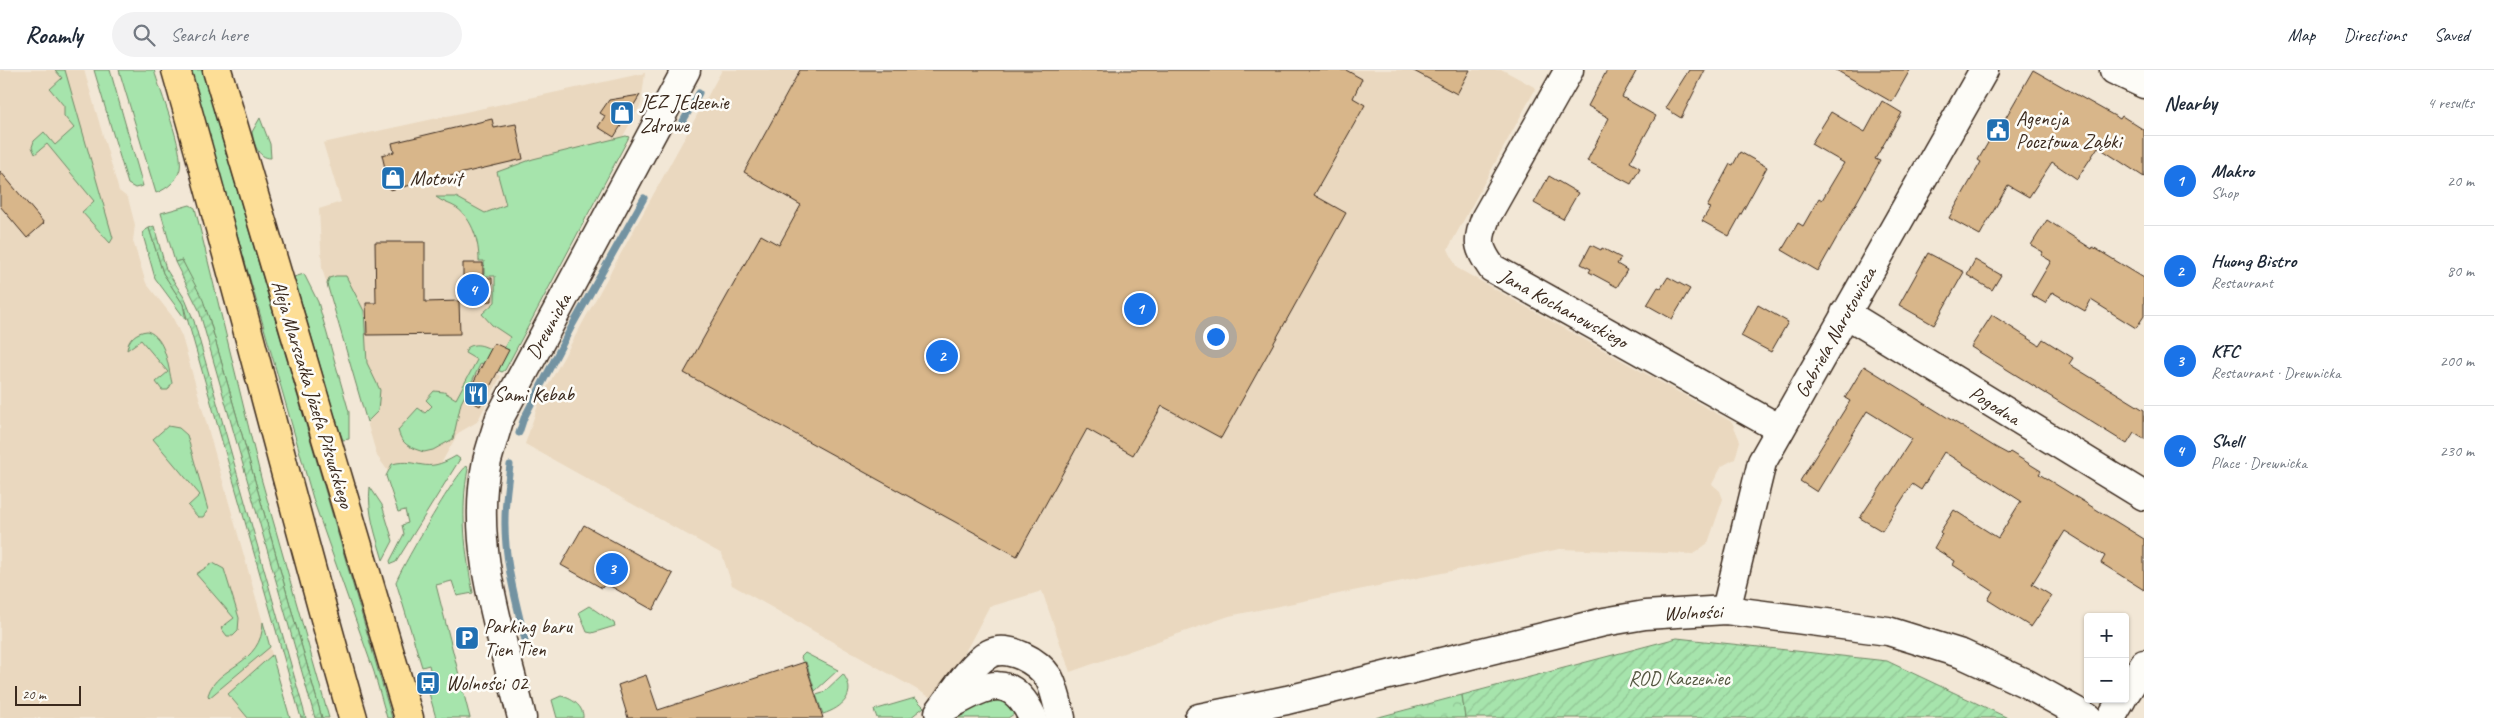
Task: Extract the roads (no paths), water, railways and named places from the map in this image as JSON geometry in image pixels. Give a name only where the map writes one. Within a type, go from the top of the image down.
[{"type":"main road","name":"Aleja Marszałka Józefa Piłsudskiego","points":[[176,70],[241,304],[296,519],[353,718]]},
{"type":"main road","name":"Aleja Marszałka Józefa Piłsudskiego","points":[[217,70],[409,718]]},
{"type":"street","name":"Drewnicka","points":[[522,718],[495,608],[484,551],[483,500],[487,462],[500,417],[686,70]]},
{"type":"street","name":"Jana Kochanowskiego","points":[[1569,70],[1486,217],[1479,236],[1481,252],[1492,268],[1780,429]]},
{"type":"street","name":"Gabriela Narutowicza","points":[[1726,610],[1762,462],[1984,70]]},
{"type":"street","points":[[2114,70],[2144,84]]},
{"type":"street","name":"Pogodna","points":[[1845,313],[2144,496]]},
{"type":"street","name":"Wolności","points":[[1199,718],[1287,700],[1604,622],[1645,615],[1726,610],[1888,631],[1962,654],[2027,684],[2088,718]]},
{"type":"street","points":[[935,715],[980,661],[991,653],[1005,651],[1018,654],[1032,662],[1048,677],[1061,718]]},
{"type":"street","points":[[2129,688],[2144,664]]},
{"type":"street","points":[[935,715],[979,690],[1003,686],[1018,694],[1033,718]]},
{"type":"street","name":"Wolności","points":[[1246,718],[1287,700]]},
{"type":"street","points":[[2111,718],[2120,703]]},
{"type":"waterway","points":[[682,123],[699,93]]},
{"type":"waterway","points":[[519,433],[524,418],[573,324],[644,198]]},
{"type":"waterway","points":[[510,465],[505,512],[506,550],[525,640]]},
{"type":"place","name":"JEZ JEdzenie Zdrowe","points":[[622,113]]},
{"type":"place","name":"Agencja Pocztowa Ząbki","points":[[1998,130]]},
{"type":"place","name":"Motovit","points":[[393,178]]},
{"type":"place","name":"Shell","points":[[473,290]]},
{"type":"place","name":"Makro","points":[[1140,309]]},
{"type":"place","name":"Huong Bistro","points":[[942,356]]},
{"type":"place","name":"Sami Kebab","points":[[476,394]]},
{"type":"place","name":"KFC","points":[[612,569]]},
{"type":"place","name":"Parking baru Tien Tien","points":[[467,638]]},
{"type":"place","name":"Wolności 02","points":[[428,683]]},
{"type":"park label","name":"ROD Kaczeniec","points":[[1679,678]]}]
